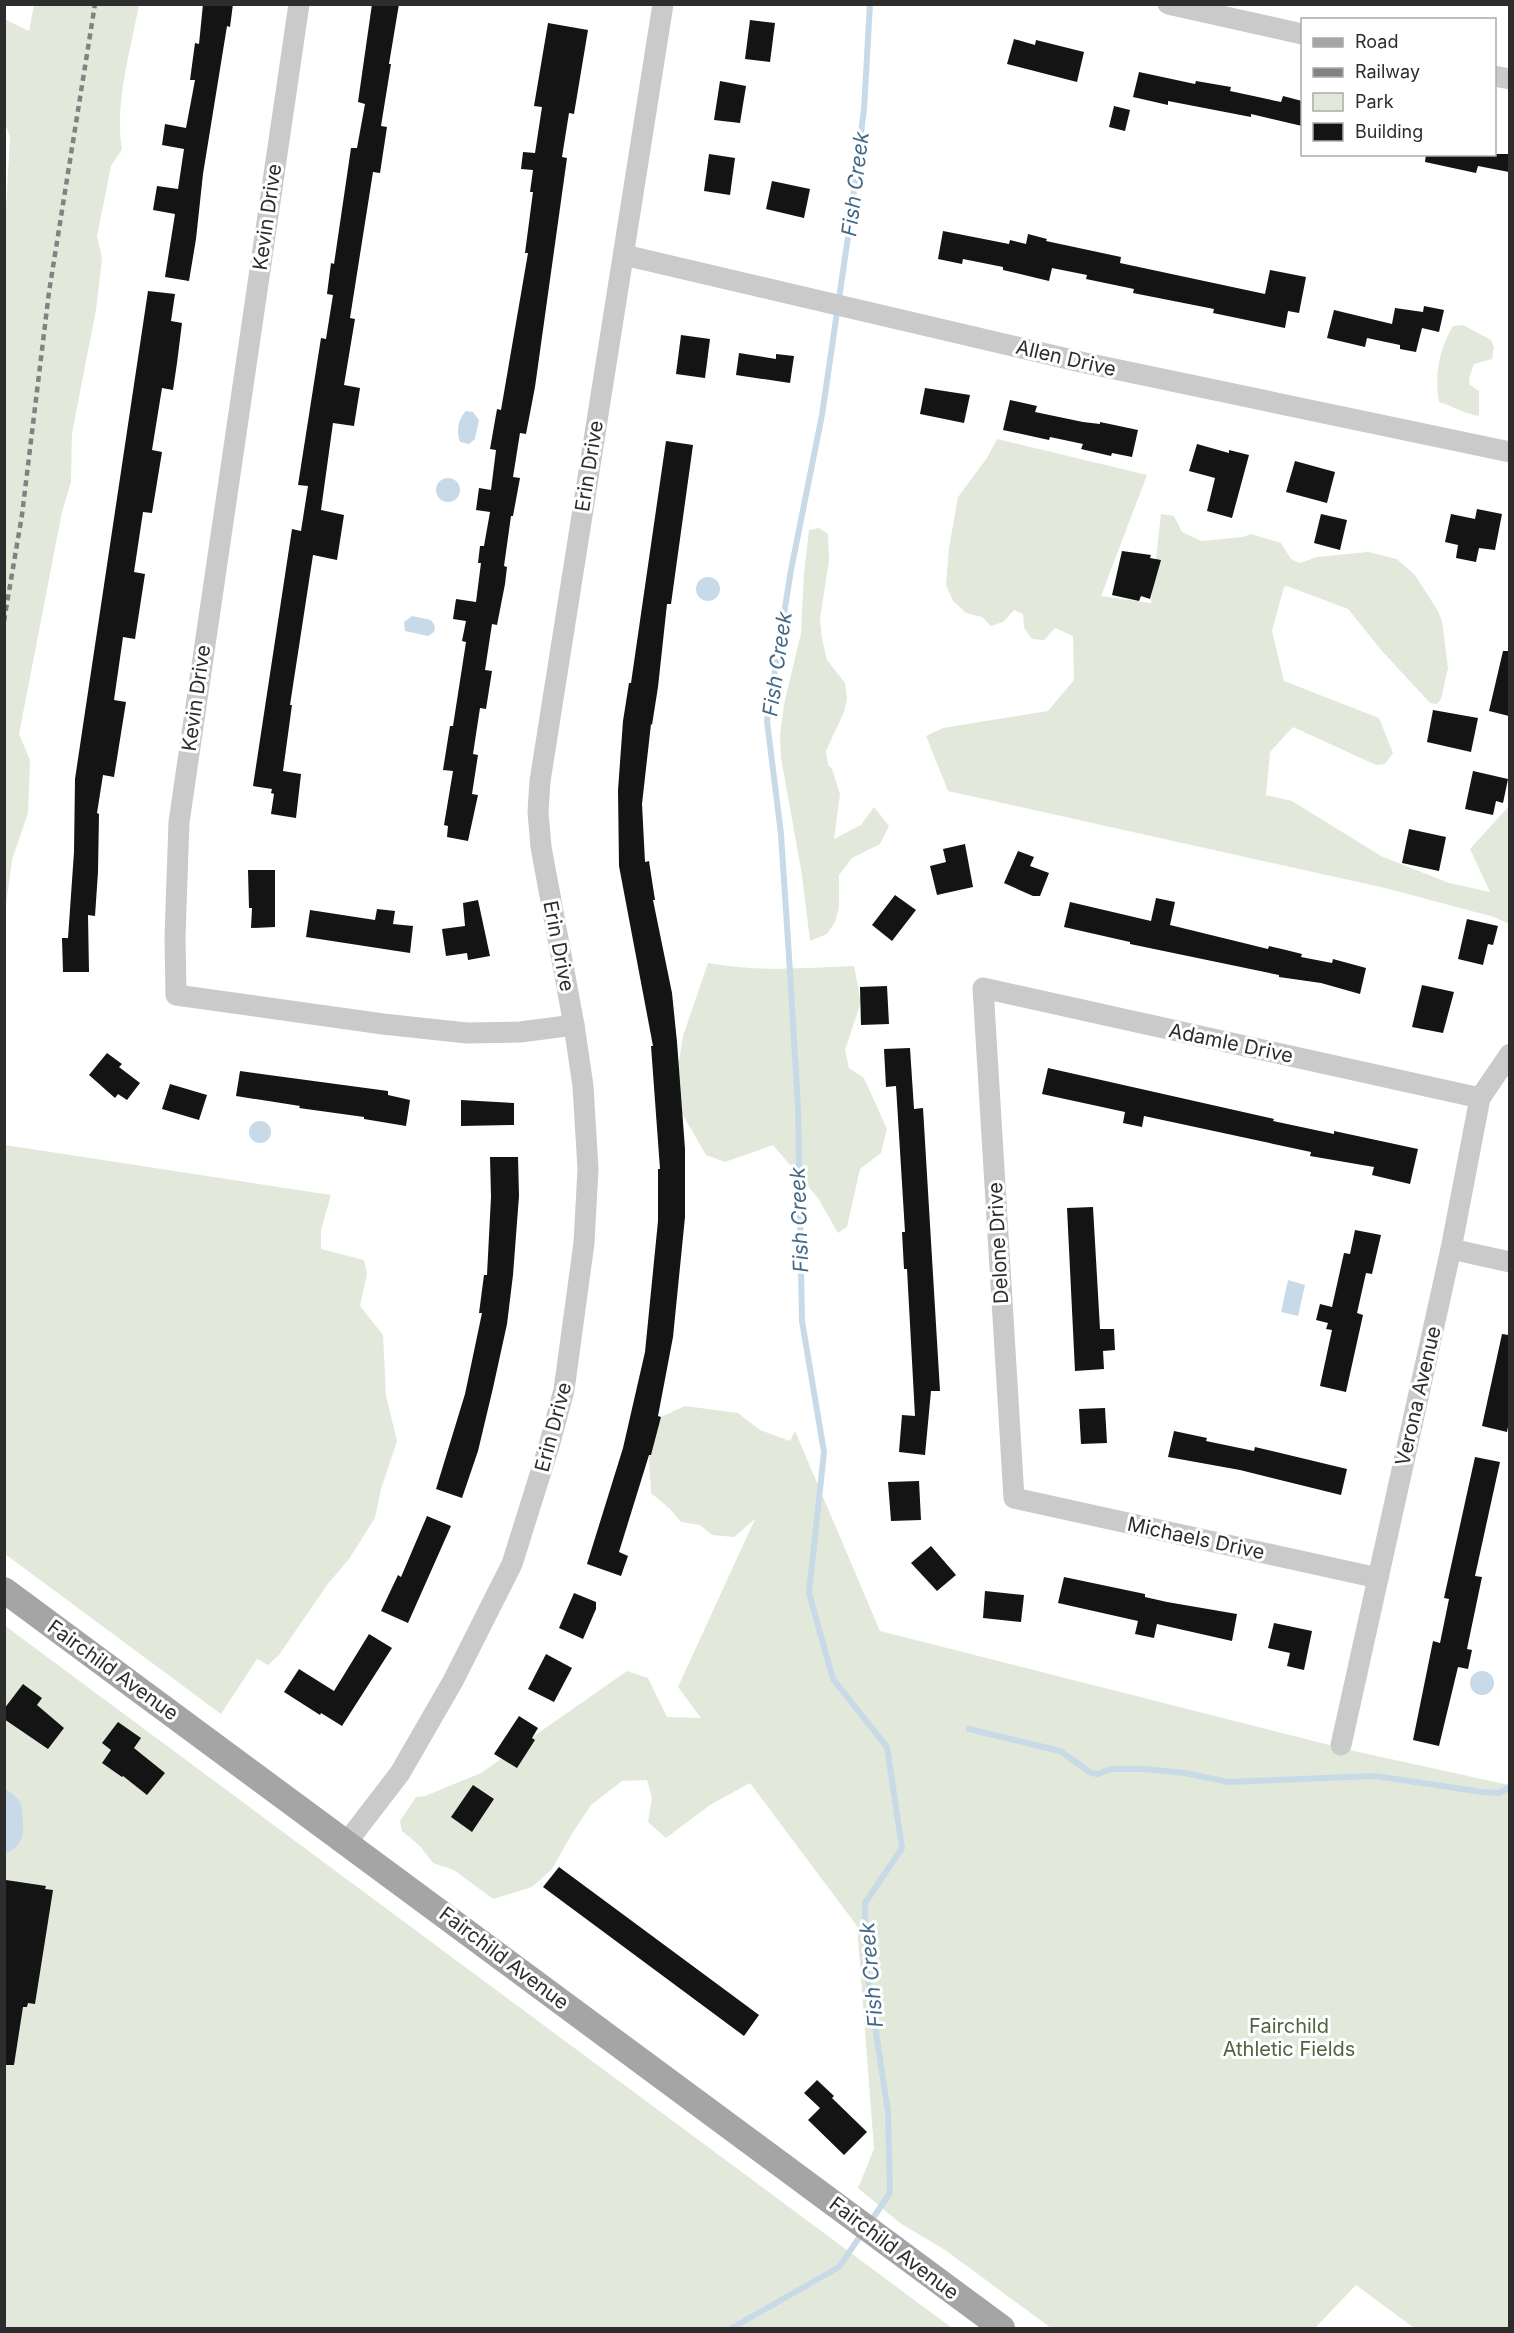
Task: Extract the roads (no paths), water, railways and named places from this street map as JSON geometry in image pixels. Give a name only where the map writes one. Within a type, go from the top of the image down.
[{"type":"main road","name":"Fairchild Avenue","points":[[4,1590],[1002,2328]]},
{"type":"street","name":"Kevin Drive","points":[[299,4],[178,822],[176,995],[383,1024],[467,1033],[513,1032],[574,1025]]},
{"type":"street","name":"Erin Drive","points":[[347,1842],[400,1773],[453,1681],[512,1564],[549,1446],[564,1390],[572,1345],[585,1225],[588,1169],[583,1086],[574,1025],[544,869],[538,812],[546,730],[663,4]]},
{"type":"street","points":[[1168,4],[1301,34]]},
{"type":"street","name":"Allen Drive","points":[[624,255],[1081,362],[1509,452]]},
{"type":"street","name":"Adamle Drive","points":[[983,988],[1480,1098]]},
{"type":"street","name":"Delone Drive","points":[[983,988],[1014,1498]]},
{"type":"street","name":"Verona Avenue","points":[[1341,1744],[1451,1249],[1480,1098],[1509,1054]]},
{"type":"street","points":[[1451,1249],[1509,1262]]},
{"type":"street","name":"Michaels Drive","points":[[1014,1498],[1378,1578]]},
{"type":"water","points":[[466,411],[473,412],[479,420],[475,439],[469,444],[460,442],[458,434],[458,425]]},
{"type":"water","points":[[448,478],[456,482],[460,490],[456,498],[448,502],[440,498],[436,490],[440,482]]},
{"type":"water","points":[[708,577],[716,581],[720,589],[716,597],[708,601],[700,597],[696,589],[700,581]]},
{"type":"water","points":[[412,616],[431,620],[435,626],[434,632],[428,636],[405,631],[404,622]]},
{"type":"water","points":[[260,1121],[268,1124],[271,1132],[268,1140],[260,1143],[252,1140],[249,1132],[252,1124]]},
{"type":"water","points":[[1288,1280],[1305,1285],[1298,1316],[1281,1312]]},
{"type":"water","points":[[1482,1671],[1487,1672],[1493,1678],[1493,1688],[1487,1694],[1482,1695],[1477,1694],[1471,1688],[1470,1683],[1471,1678],[1477,1672]]},
{"type":"water","points":[[4,1788],[20,1802],[23,1826],[20,1841],[15,1848],[5,1854]]},
{"type":"waterway","name":"Fish Creek","points":[[869,2224],[890,2193],[888,2112],[865,1959],[865,1903],[902,1848],[887,1747],[833,1679],[809,1593],[824,1452],[802,1321],[798,1107],[781,834],[767,721],[791,570],[822,415],[848,237],[864,109],[870,4]]},
{"type":"waterway","points":[[969,1729],[1060,1751],[1091,1773],[1098,1774],[1111,1769],[1145,1769],[1185,1773],[1228,1782],[1375,1776],[1482,1792],[1499,1793],[1510,1787]]},
{"type":"waterway","name":"Fish Creek","points":[[732,2328],[839,2267],[863,2232]]},
{"type":"railway","points":[[4,621],[22,515],[49,292],[95,4]]},
{"type":"park label","name":"Fairchild Athletic Fields","points":[[1289,2038]]}]
